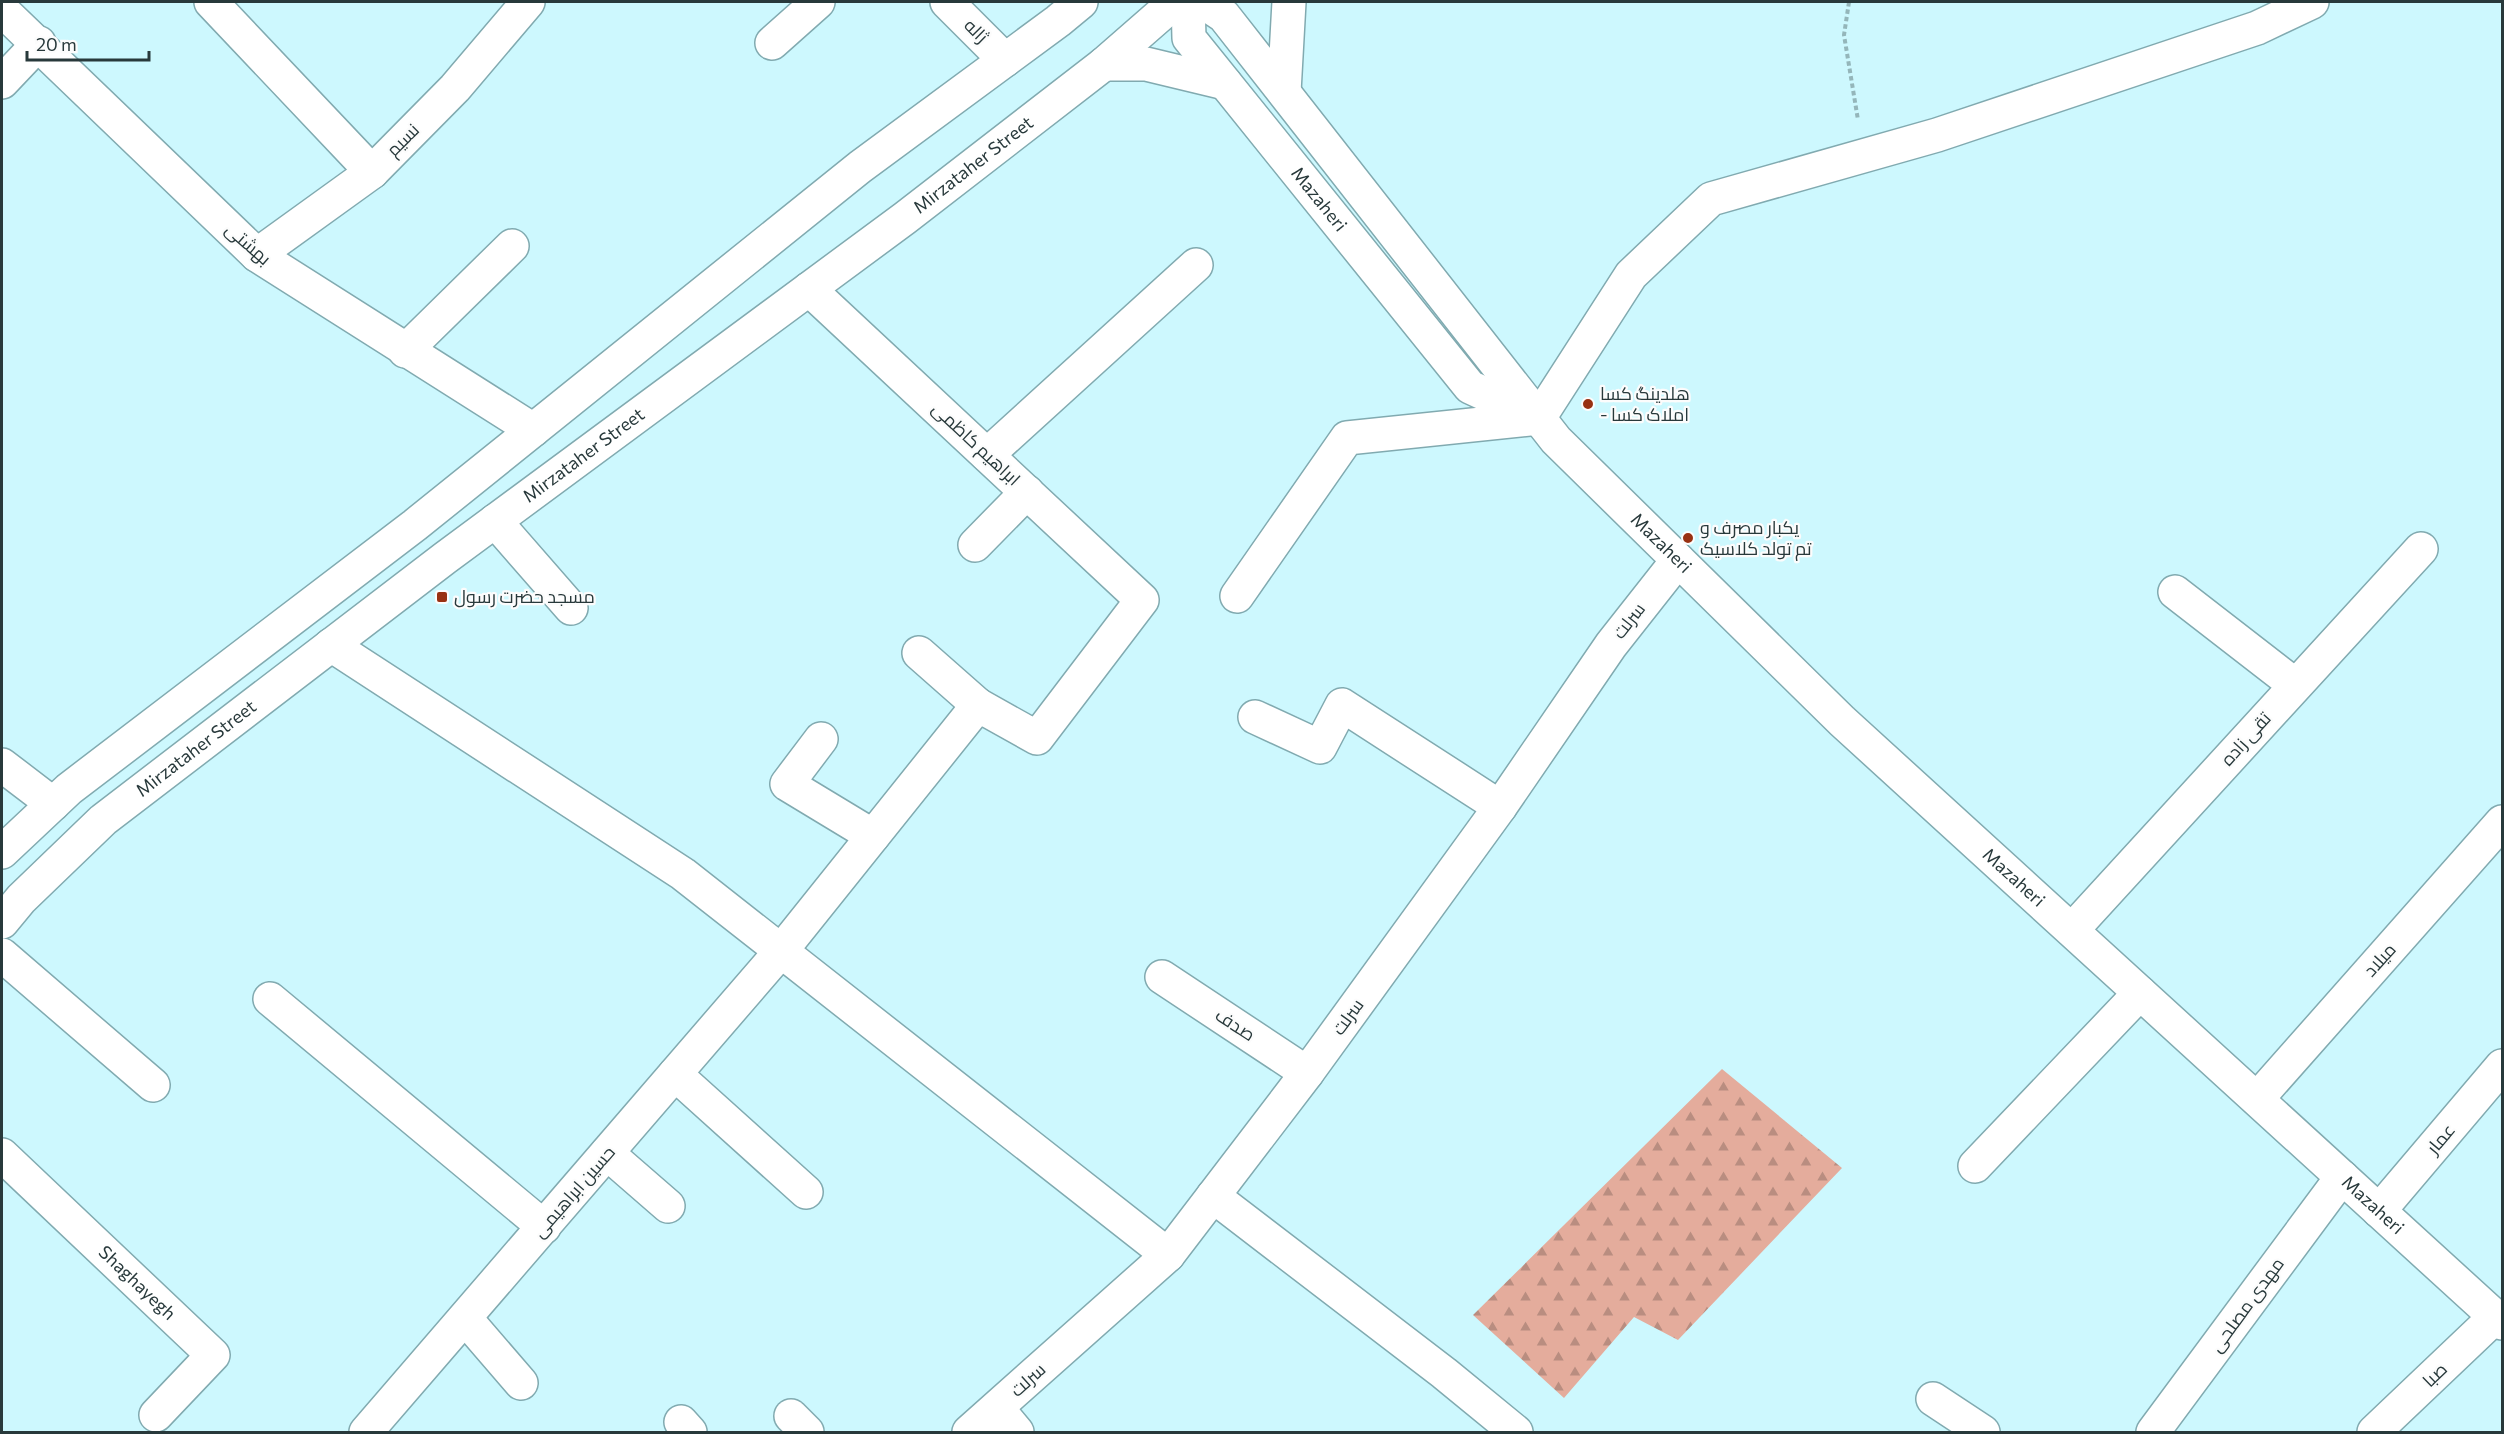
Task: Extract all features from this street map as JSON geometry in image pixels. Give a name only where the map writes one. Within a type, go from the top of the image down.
[{"type":"street","points":[[211,2],[372,171]]},
{"type":"street","name":"نسیم","points":[[257,255],[372,171],[455,88],[528,2]]},
{"type":"street","points":[[772,43],[818,2]]},
{"type":"street","name":"ژاله","points":[[947,2],[1005,60]]},
{"type":"street","points":[[2,852],[69,789],[415,525],[860,167],[1081,2]]},
{"type":"street","name":"Mirzataher Street","points":[[2,922],[21,899],[104,820],[495,521],[809,289],[1104,64],[1175,2]]},
{"type":"street","name":"Mazaheri","points":[[1188,2],[1189,38],[1470,387],[1539,418]]},
{"type":"street","name":"Mazaheri","points":[[1203,2],[1224,16],[1556,440],[1842,721],[2499,1320]]},
{"type":"street","points":[[1284,92],[1289,2]]},
{"type":"street","points":[[1237,596],[1347,438],[1539,418],[1631,275],[1711,200],[1948,131],[2257,28],[2312,2]]},
{"type":"street","name":"بهشتی","points":[[2,10],[39,43],[257,255],[405,351],[533,430]]},
{"type":"street","points":[[2,82],[39,43]]},
{"type":"street","points":[[1104,64],[1146,64],[1225,83]]},
{"type":"street","points":[[405,351],[512,246]]},
{"type":"street","points":[[987,455],[1196,265]]},
{"type":"street","name":"ابراهیم کاظمی","points":[[809,289],[1142,600],[1037,738],[978,705]]},
{"type":"street","points":[[975,545],[1027,492]]},
{"type":"street","points":[[495,521],[571,608]]},
{"type":"street","name":"تقی زاده","points":[[2072,930],[2421,549]]},
{"type":"street","name":"سرلت","points":[[969,1432],[1007,1420],[1168,1255],[1308,1072],[1500,807],[1611,645],[1678,560]]},
{"type":"street","points":[[2175,592],[2295,685]]},
{"type":"street","points":[[331,645],[683,874],[1168,1255]]},
{"type":"street","points":[[919,653],[978,705]]},
{"type":"street","name":"حسین ابراهیمی","points":[[366,1432],[781,951],[978,705]]},
{"type":"street","points":[[1255,717],[1320,747],[1342,705],[1500,807]]},
{"type":"street","points":[[820,739],[787,784],[873,836]]},
{"type":"street","points":[[2,765],[53,804]]},
{"type":"street","name":"میلاد","points":[[2257,1099],[2502,822]]},
{"type":"street","points":[[2,955],[153,1084]]},
{"type":"street","name":"صدف","points":[[1162,977],[1308,1072]]},
{"type":"street","points":[[1975,1166],[2140,993]]},
{"type":"street","points":[[270,999],[544,1227]]},
{"type":"street","name":"عمار","points":[[2379,1211],[2502,1066]]},
{"type":"street","points":[[675,1074],[806,1192]]},
{"type":"street","points":[[607,1153],[668,1206]]},
{"type":"street","name":"Shaghayegh","points":[[2,1155],[213,1355],[156,1415]]},
{"type":"street","name":"مهدی مصلحی","points":[[2158,1431],[2342,1177]]},
{"type":"street","points":[[1213,1196],[1444,1373],[1516,1432]]},
{"type":"street","points":[[465,1318],[521,1383]]},
{"type":"street","name":"صبا","points":[[2374,1432],[2499,1320]]},
{"type":"street","points":[[1933,1399],[1983,1432]]},
{"type":"path","points":[[1849,2],[1844,35],[1863,156]]},
{"type":"green space","points":[[1722,1069],[1842,1168],[1678,1340],[1634,1317],[1564,1398],[1473,1315]]},
{"type":"place","name":"هلدینگ کسا - املاک کسا","points":[[1588,404]]},
{"type":"place","name":"یکبار مصرف و تم تولد کلاسیک","points":[[1688,538]]},
{"type":"place","name":"مسجد حضرت رسول","points":[[442,597]]}]
